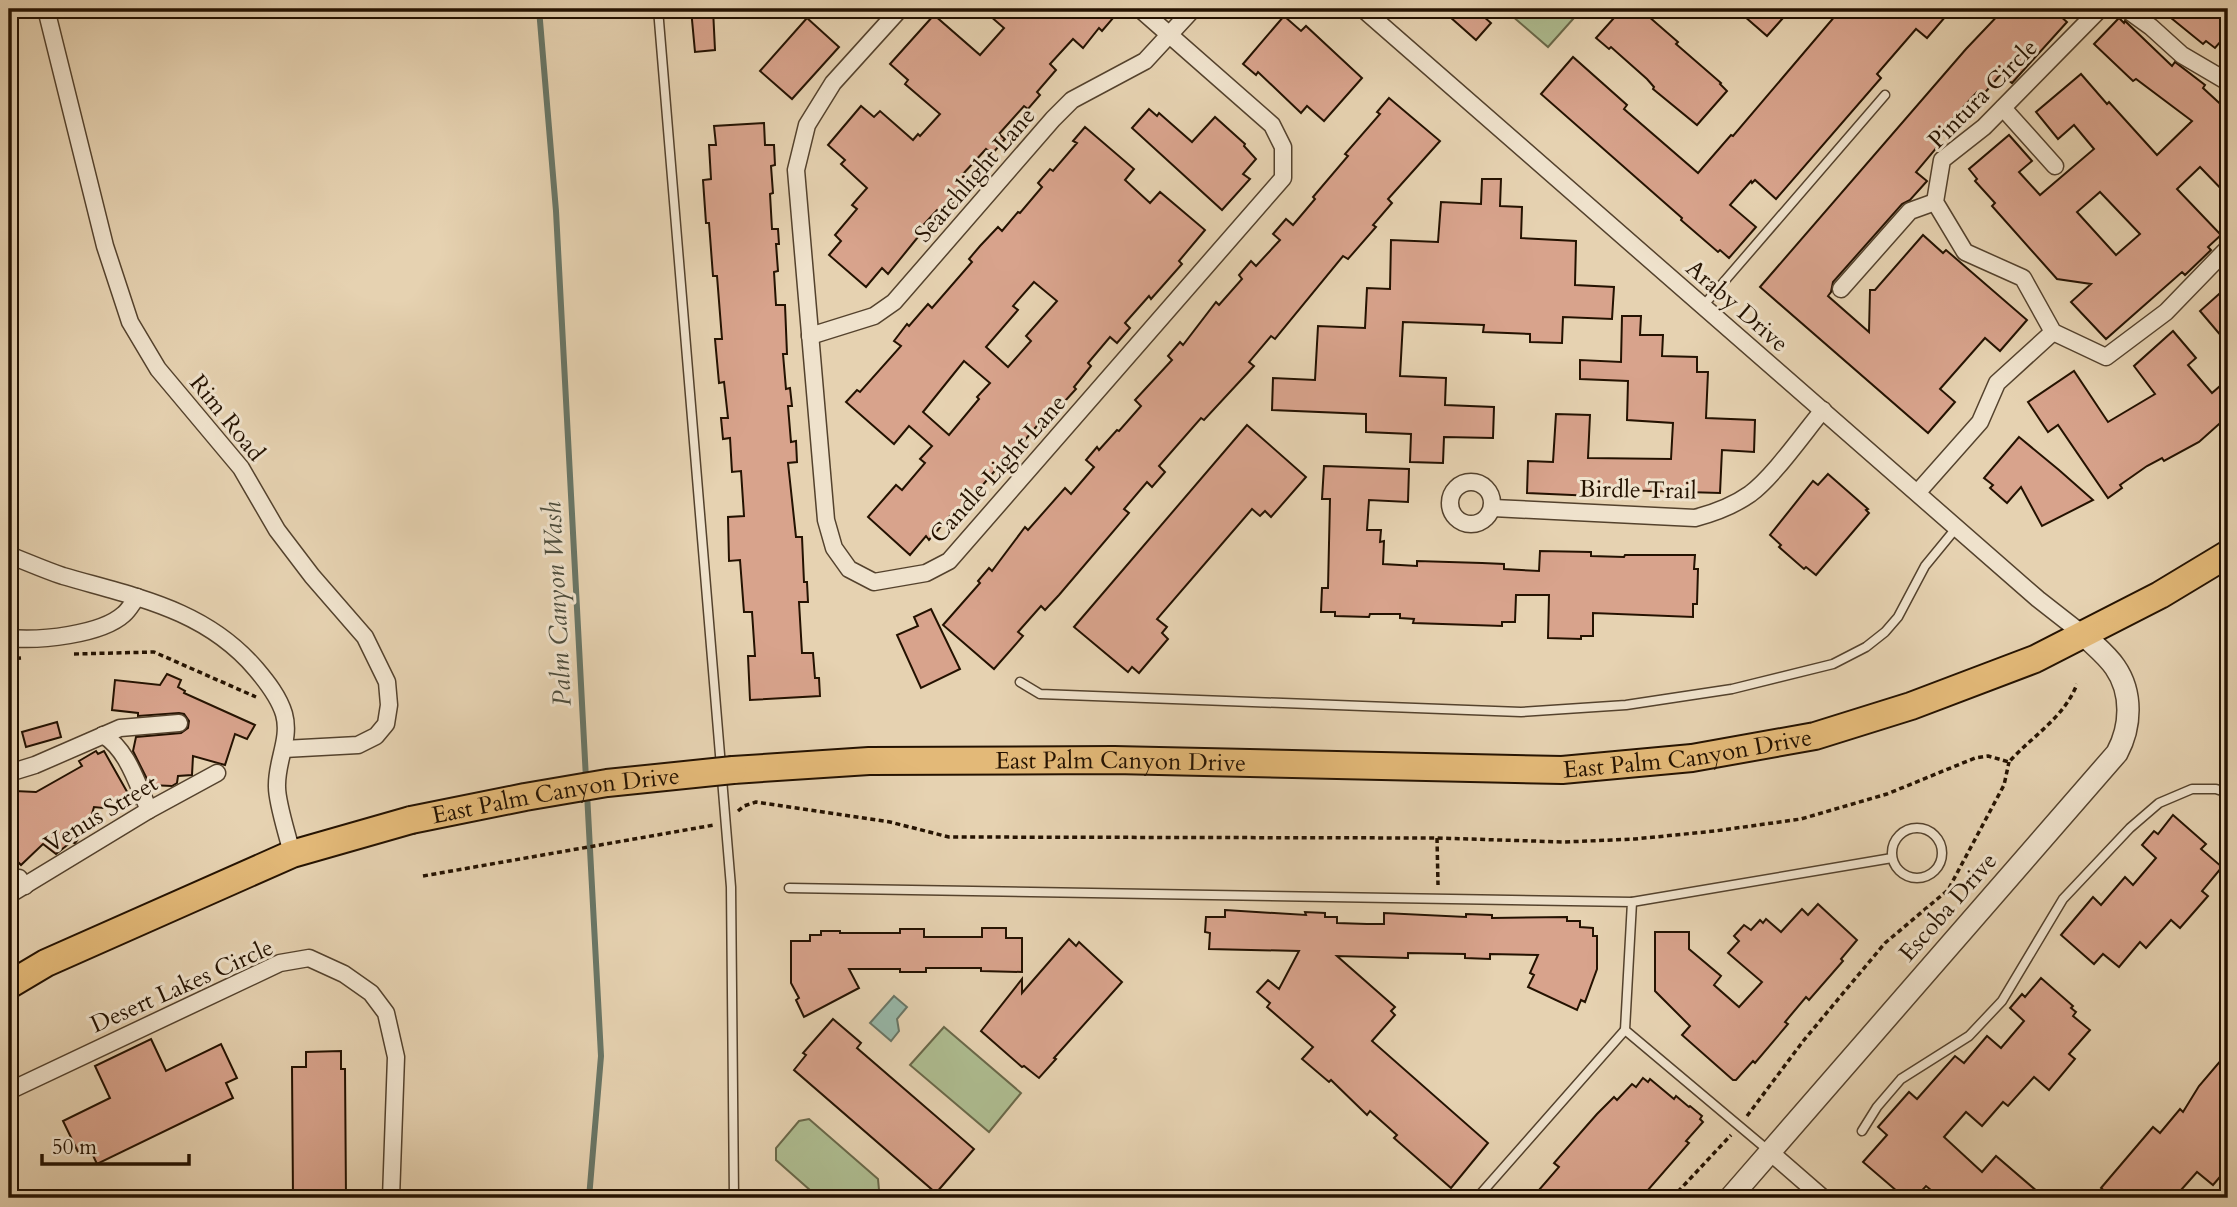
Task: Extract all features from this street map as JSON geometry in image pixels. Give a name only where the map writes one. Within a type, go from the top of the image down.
[{"type":"main road","name":"East Palm Canyon Drive","points":[[9,985],[58,958],[292,854],[411,820],[607,783],[733,770],[869,761],[1087,760],[1562,769],[1692,758],[1815,736],[1899,710],[2035,659],[2160,595],[2228,554]]},
{"type":"street","name":"Rim Road","points":[[46,9],[105,246],[130,322],[158,369],[241,468],[276,530],[365,636],[387,682],[389,705],[386,724],[376,736],[358,745],[284,749]]},
{"type":"street","name":"Candle Light Lane","points":[[900,9],[833,82],[807,125],[796,170],[826,520],[834,548],[849,569],[874,582],[926,573],[949,561],[1283,178],[1283,147],[1272,125],[1171,34]]},
{"type":"street","points":[[1140,9],[1171,34]]},
{"type":"street","name":"Searchlight Lane","points":[[810,336],[874,316],[894,302],[1072,100],[1145,61],[1193,9]]},
{"type":"street","name":"Araby Drive","points":[[1363,9],[2038,599],[2084,635]]},
{"type":"street","name":"Pintura Circle","points":[[1935,202],[1942,160],[1984,127],[2100,9]]},
{"type":"street","points":[[2126,9],[2182,55],[2228,82]]},
{"type":"street","points":[[2003,108],[2055,166]]},
{"type":"street","points":[[1841,289],[1910,211],[1935,202],[1965,252],[2023,278],[2053,332],[2106,357],[2166,312],[2228,248]]},
{"type":"street","points":[[1918,492],[1980,422],[1997,383],[2053,332]]},
{"type":"street","name":"Birdle Trail","points":[[1493,508],[1695,518],[1720,511],[1758,486],[1823,410]]},
{"type":"street","points":[[9,555],[60,575],[137,597],[190,616],[225,638],[251,663],[270,685],[283,710],[288,731],[276,787],[292,854]]},
{"type":"street","points":[[9,638],[88,632],[106,626],[125,614],[137,597]]},
{"type":"street","name":"Escoba Drive","points":[[1730,1198],[2117,753],[2128,726],[2129,706],[2114,666],[2084,635]]},
{"type":"street","points":[[9,773],[35,765],[120,728],[179,723]]},
{"type":"street","points":[[103,735],[122,751],[149,810]]},
{"type":"street","name":"Venus Street","points":[[9,895],[149,810],[217,773]]},
{"type":"street","points":[[9,878],[19,877],[25,886]]},
{"type":"street","name":"Desert Lakes Circle","points":[[9,1091],[280,963],[309,958],[344,974],[371,993],[386,1013],[396,1057],[391,1198]]},
{"type":"street","points":[[1770,1152],[1823,1198]]},
{"type":"lane","points":[[658,9],[723,822],[731,887],[734,1198]]},
{"type":"lane","points":[[1703,306],[1885,94]]},
{"type":"lane","points":[[1020,682],[1040,694],[1521,712],[1626,705],[1732,689],[1833,664],[1866,648],[1898,617],[1925,566],[1957,527]]},
{"type":"lane","points":[[1862,1131],[1877,1107],[1901,1079],[1969,1036],[2002,1001],[2063,899],[2130,828],[2159,803],[2192,789],[2216,789],[2228,793]]},
{"type":"lane","points":[[1920,827],[1935,833],[1943,847],[1941,863],[1931,875],[1915,878],[1900,872],[1892,858],[1894,842],[1904,830],[1920,827]]},
{"type":"lane","points":[[789,888],[1632,902],[1892,858]]},
{"type":"lane","points":[[1477,1198],[1625,1030],[1632,902]]},
{"type":"lane","points":[[1625,1030],[1770,1152]]},
{"type":"path","points":[[69,654],[154,652],[266,701]]},
{"type":"path","points":[[9,659],[33,657]]},
{"type":"path","points":[[1672,1198],[1740,1126],[1804,1040],[1885,943],[1941,897],[1952,884],[2004,785],[2008,762],[2049,725],[2072,697],[2077,684]]},
{"type":"path","points":[[423,876],[723,822],[744,806],[756,802],[890,822],[949,837],[1437,838],[1564,842],[1635,839],[1715,831],[1801,818],[1887,794],[1975,758],[1988,756],[2008,762]]},
{"type":"path","points":[[1437,838],[1438,899]]},
{"type":"shaded area","points":[[1504,9],[1582,9],[1548,47]]},
{"type":"shaded area","points":[[894,996],[907,1007],[897,1019],[899,1031],[891,1041],[870,1023]]},
{"type":"shaded area","points":[[944,1027],[1021,1093],[989,1132],[910,1065]]},
{"type":"shaded area","points":[[809,1119],[878,1179],[879,1190],[872,1198],[819,1198],[776,1160],[776,1148],[799,1121]]},
{"type":"building","points":[[691,9],[713,9],[715,50],[695,52]]},
{"type":"building","points":[[982,9],[1104,9],[1114,17],[1102,31],[1099,28],[1083,48],[1073,39],[1050,64],[1056,70],[1037,92],[1040,95],[1028,109],[1024,106],[999,134],[1005,139],[992,154],[986,149],[963,174],[967,178],[956,191],[960,195],[942,214],[937,210],[915,234],[918,237],[888,274],[882,268],[866,287],[829,255],[841,241],[835,235],[857,209],[852,205],[867,188],[841,164],[845,160],[828,145],[861,106],[874,117],[880,111],[913,140],[918,134],[920,136],[940,114],[905,84],[908,80],[890,64],[934,15],[980,55],[1004,28]]},
{"type":"building","points":[[1441,9],[1475,9],[1491,23],[1476,40]]},
{"type":"building","points":[[1622,9],[1640,9],[1727,91],[1697,125],[1653,89],[1647,79],[1611,47],[1609,49],[1596,38]]},
{"type":"building","points":[[1736,9],[1791,9],[1767,36]]},
{"type":"building","points":[[1841,9],[1952,9],[1927,38],[1916,29],[1877,74],[1881,78],[1776,199],[1755,180],[1752,183],[1751,181],[1730,205],[1756,227],[1729,258],[1720,250],[1718,252],[1681,220],[1682,218],[1541,94],[1573,57],[1627,105],[1624,109],[1698,173]]},
{"type":"building","points":[[2004,9],[2052,9],[2067,22],[2012,83],[2001,74],[1982,96],[1977,92],[1955,116],[1933,142],[1938,146],[1916,172],[1927,181],[1910,200],[1902,204],[1833,282],[1828,296],[1869,332],[1870,290],[1875,290],[1923,235],[1943,253],[1946,250],[2027,320],[2000,351],[1985,338],[1940,389],[1955,402],[1928,433],[1760,287],[1966,49]]},
{"type":"building","points":[[2160,9],[2228,9],[2228,33],[2215,48],[2206,41],[2203,44]]},
{"type":"building","points":[[1284,16],[1301,31],[1306,26],[1362,78],[1324,121],[1307,106],[1301,113],[1258,72],[1256,75],[1243,64]]},
{"type":"building","points":[[807,18],[839,47],[792,99],[760,71]]},
{"type":"building","points":[[2119,18],[2124,23],[2125,21],[2172,66],[2175,62],[2205,85],[2203,88],[2228,111],[2228,196],[2200,167],[2177,189],[2221,235],[2208,247],[2211,250],[2185,275],[2182,272],[2106,339],[2071,302],[2091,284],[2057,279],[1992,206],[1995,203],[1975,181],[1977,179],[1969,169],[2009,135],[2032,161],[2019,172],[2040,195],[2094,149],[2074,125],[2058,139],[2036,112],[2081,74],[2157,155],[2192,121],[2136,79],[2133,81],[2094,44]],"holes":[[[2100,192],[2140,234],[2116,255],[2077,212]]]},
{"type":"building","points":[[1389,98],[1440,141],[1388,199],[1392,203],[1373,225],[1376,227],[1348,259],[1343,256],[1275,339],[1271,336],[1249,362],[1254,366],[1204,420],[1201,418],[1159,466],[1165,472],[1152,487],[1147,482],[1124,509],[1129,513],[1059,595],[1045,610],[1041,606],[1018,632],[1023,636],[994,669],[943,625],[980,583],[978,581],[989,568],[992,571],[1025,527],[1028,530],[1065,488],[1071,494],[1094,467],[1086,460],[1097,447],[1099,450],[1117,430],[1119,431],[1141,406],[1135,400],[1172,360],[1168,356],[1180,342],[1183,345],[1216,302],[1219,305],[1242,279],[1239,275],[1251,261],[1256,266],[1280,240],[1273,234],[1286,219],[1293,225],[1348,156],[1345,154],[1380,114],[1377,112]]},
{"type":"building","points":[[1149,109],[1157,116],[1159,113],[1192,142],[1215,117],[1245,144],[1256,159],[1243,174],[1250,179],[1222,210],[1132,128]]},
{"type":"building","points":[[764,123],[765,145],[774,145],[775,165],[771,166],[773,193],[770,194],[772,229],[778,229],[779,244],[776,244],[778,271],[774,272],[776,305],[785,305],[787,354],[783,354],[786,389],[790,388],[792,406],[788,406],[791,442],[796,441],[797,462],[788,463],[796,537],[802,537],[804,582],[807,582],[808,602],[799,602],[802,653],[813,653],[820,696],[750,700],[748,656],[755,656],[752,612],[744,612],[740,560],[729,561],[728,517],[744,516],[741,471],[732,472],[730,438],[723,439],[721,418],[728,418],[724,382],[719,383],[715,339],[722,339],[717,276],[713,276],[703,180],[711,179],[709,145],[716,145],[714,126]]},
{"type":"building","points":[[1085,127],[1134,169],[1125,180],[1150,203],[1160,192],[1205,230],[1179,261],[1182,264],[1125,323],[1130,328],[1117,343],[1110,337],[1088,363],[1091,366],[1074,387],[1076,389],[1044,424],[1041,421],[1019,447],[1024,451],[1011,465],[1004,460],[981,487],[983,488],[957,523],[950,516],[929,540],[926,536],[910,555],[868,517],[896,485],[902,490],[925,463],[920,459],[932,446],[909,426],[894,444],[846,402],[857,390],[860,392],[901,346],[894,341],[907,324],[909,326],[928,304],[932,308],[972,262],[969,259],[980,246],[998,227],[1002,231],[1018,212],[1020,213],[1042,187],[1038,183],[1050,169],[1053,171],[1077,143],[1073,141]],"holes":[[[1034,282],[1057,301],[1026,336],[1031,341],[1008,367],[986,347],[1018,310],[1013,306]],[[964,361],[990,383],[949,435],[923,412]]]},
{"type":"building","points":[[1482,179],[1501,179],[1500,206],[1522,207],[1521,238],[1576,241],[1575,285],[1614,287],[1612,319],[1563,317],[1562,343],[1530,342],[1530,334],[1483,332],[1484,325],[1403,322],[1400,376],[1446,378],[1445,405],[1494,407],[1493,438],[1444,437],[1443,463],[1410,462],[1411,434],[1366,432],[1366,414],[1272,410],[1273,378],[1315,380],[1318,326],[1365,328],[1367,288],[1390,289],[1391,240],[1438,242],[1441,202],[1481,204]]},
{"type":"building","points":[[2228,286],[2228,344],[2200,311]]},
{"type":"building","points":[[1622,316],[1641,316],[1640,335],[1663,335],[1662,356],[1697,357],[1697,372],[1708,372],[1706,418],[1755,420],[1754,452],[1722,450],[1720,493],[1618,490],[1617,497],[1527,493],[1528,461],[1553,462],[1556,414],[1590,415],[1588,458],[1671,459],[1673,423],[1627,420],[1628,381],[1580,379],[1580,360],[1621,362]]},
{"type":"building","points":[[2173,331],[2196,358],[2188,365],[2212,393],[2228,379],[2228,416],[2199,442],[2164,461],[2162,458],[2147,466],[2120,485],[2122,488],[2108,498],[2058,425],[2048,432],[2028,402],[2074,371],[2108,422],[2155,394],[2134,366]]},
{"type":"building","points":[[1247,425],[1306,477],[1271,517],[1265,511],[1260,516],[1252,509],[1157,619],[1167,627],[1162,633],[1168,639],[1139,673],[1132,667],[1128,672],[1074,627]]},
{"type":"building","points":[[2019,437],[2093,500],[2042,526],[2021,487],[2007,503],[1990,488],[1993,485],[1984,478]]},
{"type":"building","points":[[1324,466],[1409,469],[1408,502],[1369,500],[1367,530],[1381,530],[1380,542],[1384,541],[1383,564],[1417,566],[1417,561],[1482,563],[1504,564],[1504,569],[1539,571],[1540,551],[1591,552],[1591,556],[1624,557],[1695,555],[1694,569],[1698,569],[1697,604],[1693,604],[1693,617],[1593,613],[1593,636],[1581,636],[1581,639],[1548,638],[1549,595],[1516,595],[1515,622],[1502,622],[1502,626],[1413,623],[1414,619],[1400,618],[1400,614],[1370,614],[1369,617],[1335,616],[1335,612],[1321,612],[1322,588],[1328,588],[1330,499],[1322,499]]},
{"type":"building","points":[[1828,474],[1868,509],[1866,510],[1869,513],[1816,575],[1806,567],[1804,569],[1779,547],[1781,545],[1770,535],[1813,481],[1818,485]]},
{"type":"building","points":[[931,609],[960,669],[921,688],[897,635],[918,626],[914,617]]},
{"type":"building","points":[[167,674],[181,680],[178,687],[185,691],[184,693],[255,725],[247,739],[235,734],[225,765],[193,756],[192,775],[178,776],[177,783],[172,786],[150,785],[133,751],[136,737],[181,733],[188,728],[189,721],[184,714],[179,713],[138,716],[138,713],[112,710],[115,680],[160,685]]},
{"type":"building","points":[[57,722],[61,737],[26,747],[22,732]]},
{"type":"building","points":[[96,751],[98,754],[104,751],[134,804],[125,803],[124,810],[94,807],[89,824],[75,843],[71,842],[56,854],[43,844],[21,865],[9,853],[10,798],[15,799],[15,791],[36,792],[82,766],[79,761]]},
{"type":"building","points":[[2173,815],[2206,844],[2201,849],[2222,867],[2202,891],[2208,896],[2180,928],[2171,920],[2146,948],[2140,942],[2119,967],[2103,954],[2094,964],[2061,935],[2093,897],[2101,905],[2125,877],[2133,885],[2156,858],[2142,845],[2154,831],[2158,834]]},
{"type":"building","points":[[1818,904],[1857,940],[1841,959],[1843,961],[1809,1000],[1806,997],[1785,1022],[1788,1024],[1755,1063],[1753,1061],[1733,1080],[1682,1035],[1690,1026],[1655,991],[1655,932],[1689,932],[1689,949],[1721,976],[1714,985],[1739,1007],[1762,982],[1728,953],[1739,941],[1734,936],[1744,925],[1751,930],[1760,920],[1763,923],[1766,919],[1781,932],[1802,909],[1808,915]]},
{"type":"building","points":[[1225,910],[1306,915],[1305,912],[1325,913],[1325,917],[1337,917],[1337,923],[1367,924],[1384,924],[1384,913],[1466,917],[1466,914],[1492,915],[1492,918],[1567,917],[1567,921],[1580,921],[1580,927],[1593,928],[1593,936],[1597,936],[1597,969],[1585,1002],[1581,1000],[1577,1010],[1528,987],[1534,975],[1530,973],[1538,955],[1490,954],[1490,959],[1465,958],[1465,954],[1408,953],[1408,958],[1337,956],[1395,1007],[1391,1011],[1395,1015],[1372,1041],[1488,1143],[1451,1188],[1394,1138],[1397,1135],[1370,1111],[1367,1115],[1331,1080],[1329,1082],[1302,1059],[1313,1047],[1267,1007],[1270,1003],[1257,992],[1268,980],[1279,989],[1299,951],[1209,949],[1210,933],[1205,932],[1206,917],[1225,917]]},
{"type":"building","points":[[982,928],[1006,928],[1006,938],[1022,938],[1022,972],[981,971],[981,968],[926,968],[926,972],[849,969],[859,988],[804,1017],[796,1000],[799,998],[791,983],[791,941],[810,941],[810,935],[821,935],[821,931],[900,933],[900,929],[924,929],[924,937],[982,937]]},
{"type":"building","points":[[1069,939],[1076,946],[1079,942],[1122,982],[1039,1078],[1022,1067],[981,1031],[1022,979],[1022,993]]},
{"type":"building","points":[[2041,978],[2073,1006],[2071,1008],[2076,1012],[2073,1016],[2090,1030],[2069,1054],[2075,1059],[2049,1090],[2034,1077],[2008,1106],[2003,1102],[1982,1126],[1966,1112],[1944,1137],[1982,1172],[1996,1156],[2045,1198],[1941,1198],[1926,1186],[1915,1198],[1905,1198],[1863,1162],[1887,1135],[1878,1127],[1909,1092],[1917,1099],[1955,1056],[1964,1063],[1987,1036],[2001,1048],[2024,1021],[2010,1008],[2022,994],[2025,997]]},
{"type":"building","points":[[833,1019],[861,1043],[857,1048],[974,1149],[936,1193],[794,1070],[806,1055],[803,1053]]},
{"type":"building","points":[[151,1039],[166,1071],[221,1044],[237,1078],[226,1083],[233,1098],[97,1164],[90,1149],[79,1154],[63,1121],[110,1098],[95,1066]]},
{"type":"building","points":[[341,1051],[341,1069],[345,1069],[346,1198],[293,1198],[292,1067],[306,1067],[306,1052]]},
{"type":"building","points":[[2228,1052],[2228,1160],[2222,1168],[2225,1171],[2213,1185],[2197,1172],[2174,1198],[2113,1198],[2101,1188],[2153,1127],[2160,1133],[2180,1109],[2183,1112],[2199,1086]]},
{"type":"building","points":[[1643,1078],[1648,1082],[1650,1079],[1674,1099],[1676,1096],[1690,1106],[1702,1116],[1700,1119],[1703,1122],[1686,1141],[1689,1143],[1641,1198],[1532,1198],[1559,1167],[1554,1163],[1597,1114],[1614,1097],[1617,1100],[1632,1084],[1636,1087]]},
{"type":"waterway","name":"Palm Canyon Wash","points":[[539,9],[556,211],[586,779]]},
{"type":"waterway","name":"Palm Canyon Wash","points":[[587,793],[601,1056],[589,1198]]}]
